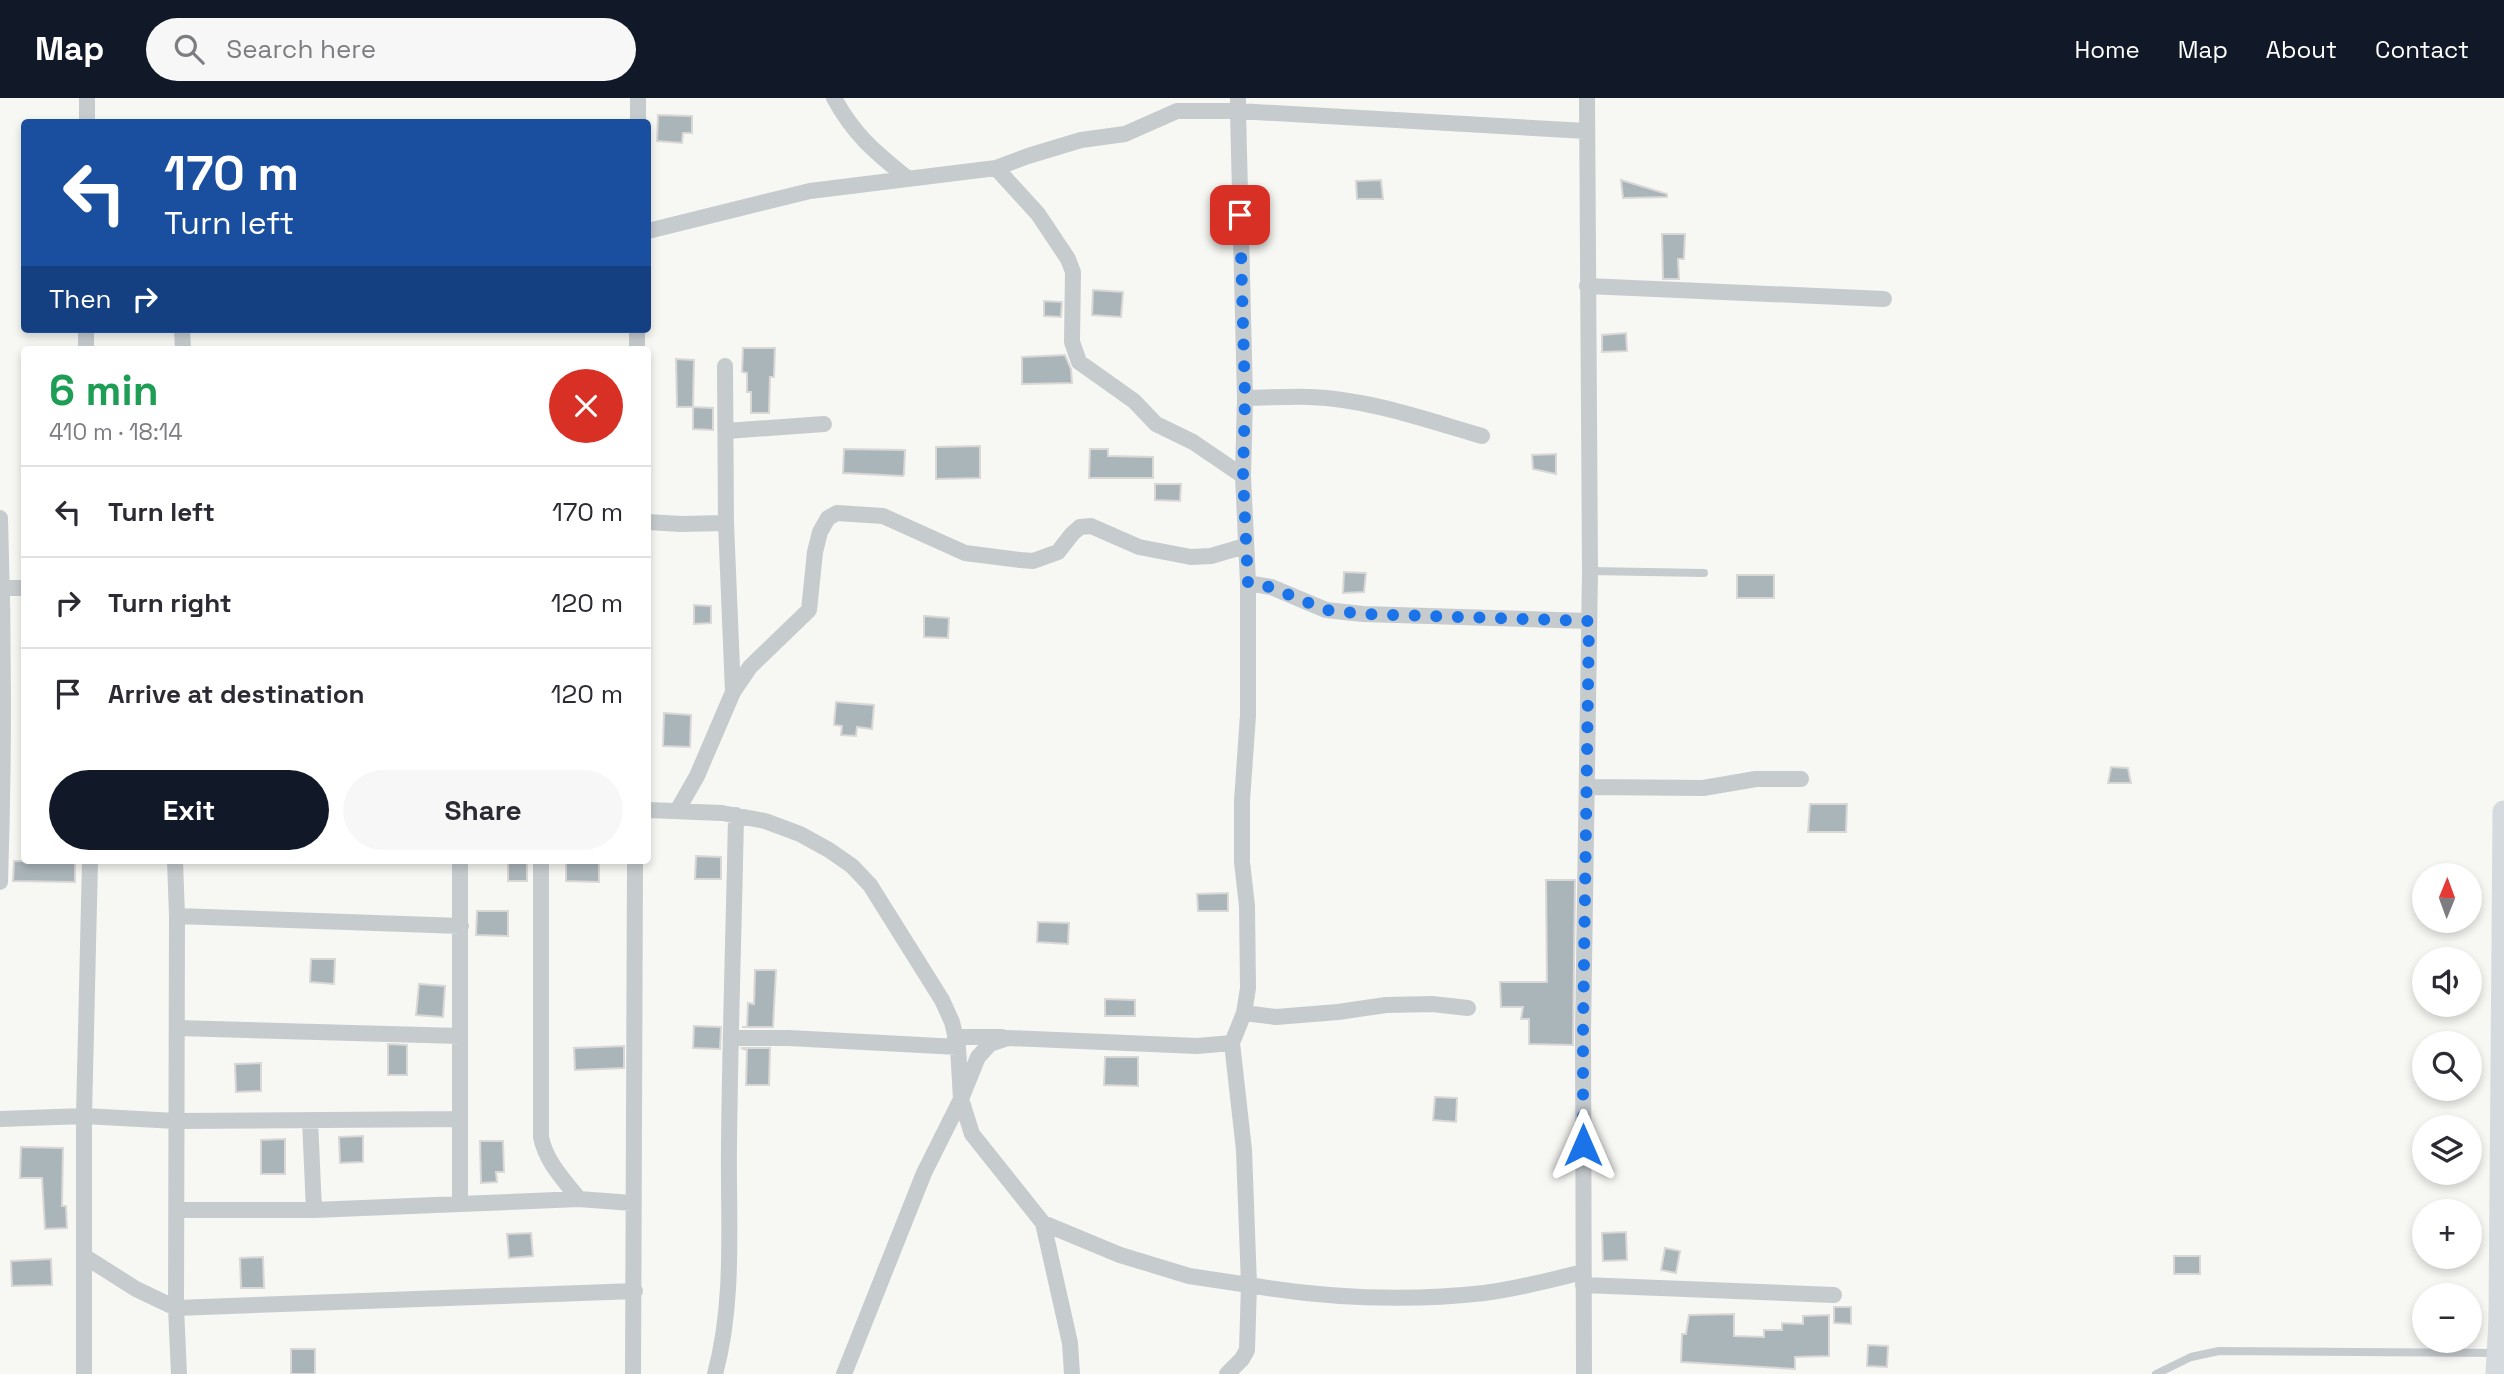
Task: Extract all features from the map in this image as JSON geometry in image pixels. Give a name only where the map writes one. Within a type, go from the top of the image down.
[{"type":"main road","points":[[2497,1363],[2502,1320],[2504,812]]},
{"type":"street","points":[[87,98],[87,119]]},
{"type":"street","points":[[638,98],[638,119]]},
{"type":"street","points":[[834,98],[850,127],[907,178]]},
{"type":"street","points":[[1584,1374],[1583,1031],[1590,571],[1587,98]]},
{"type":"street","points":[[651,230],[810,191],[996,168],[1081,140],[1125,134],[1177,111],[1238,104],[1586,131]]},
{"type":"street","points":[[1227,1374],[1247,1350],[1249,1285],[1244,1150],[1232,1043],[1244,1013],[1248,988],[1242,801],[1248,715],[1248,583],[1243,476],[1245,398],[1238,104]]},
{"type":"street","points":[[996,168],[1038,214],[1068,259],[1073,272],[1072,342],[1079,362],[1134,401],[1156,424],[1192,442],[1243,476]]},
{"type":"street","points":[[1587,286],[1884,299]]},
{"type":"street","points":[[725,366],[726,523],[733,692]]},
{"type":"street","points":[[1245,398],[1311,397],[1347,401],[1482,436]]},
{"type":"street","points":[[726,431],[824,425]]},
{"type":"street","points":[[677,811],[696,776],[733,692],[750,667],[809,610],[820,531],[828,518],[837,513],[883,516],[965,553],[1020,560],[1033,561],[1058,552],[1080,527],[1091,526],[1139,547],[1191,557],[1211,556],[1245,546]]},
{"type":"street","points":[[0,518],[0,882]]},
{"type":"street","points":[[651,522],[726,523]]},
{"type":"street","points":[[1248,583],[1270,587],[1326,610],[1363,614],[1589,621]]},
{"type":"street","points":[[1,589],[21,588]]},
{"type":"street","points":[[1588,787],[1703,788],[1756,779],[1801,779]]},
{"type":"street","points":[[651,810],[736,815],[765,821],[800,834],[852,866],[870,885],[942,1000],[952,1022],[961,1099],[972,1134],[1043,1223],[1070,1343],[1072,1374]]},
{"type":"street","points":[[715,1374],[723,1340],[728,1273],[736,815]]},
{"type":"street","points":[[84,1374],[84,1116],[90,864]]},
{"type":"street","points":[[175,864],[176,1307],[179,1374]]},
{"type":"street","points":[[460,864],[460,1204]]},
{"type":"street","points":[[541,864],[541,1137],[551,1163],[579,1199]]},
{"type":"street","points":[[634,1374],[632,1203],[635,864]]},
{"type":"street","points":[[177,916],[460,926]]},
{"type":"street","points":[[1244,1013],[1276,1017],[1338,1012],[1386,1004],[1432,1004],[1468,1008]]},
{"type":"street","points":[[177,1028],[460,1036]]},
{"type":"street","points":[[731,1038],[956,1042],[1008,1038],[1197,1046],[1232,1043]]},
{"type":"street","points":[[844,1374],[924,1173],[961,1099],[978,1057],[990,1044],[1008,1038]]},
{"type":"street","points":[[0,1119],[84,1116],[176,1121],[460,1119]]},
{"type":"street","points":[[310,1119],[314,1210]]},
{"type":"street","points":[[177,1210],[314,1210],[579,1199],[632,1203]]},
{"type":"street","points":[[1043,1223],[1120,1255],[1189,1276],[1332,1297],[1415,1298],[1485,1293],[1583,1278],[1834,1294]]},
{"type":"street","points":[[84,1256],[135,1289],[176,1307],[635,1291]]},
{"type":"lane","points":[[1590,571],[1704,573]]},
{"type":"lane","points":[[2156,1374],[2191,1357],[2219,1351],[2497,1363]]},
{"type":"building","points":[[658,115],[692,116],[692,133],[683,133],[682,143],[657,141]]},
{"type":"building","points":[[1381,180],[1383,199],[1357,199],[1356,181]]},
{"type":"building","points":[[1621,180],[1667,194],[1667,197],[1623,198]]},
{"type":"building","points":[[1662,234],[1685,234],[1684,259],[1678,259],[1679,279],[1663,279]]},
{"type":"building","points":[[1093,290],[1123,292],[1121,317],[1092,315]]},
{"type":"building","points":[[1044,301],[1062,302],[1061,317],[1044,316]]},
{"type":"building","points":[[1626,333],[1627,351],[1602,352],[1602,335]]},
{"type":"building","points":[[743,348],[775,348],[774,377],[770,377],[769,413],[751,413],[747,373],[742,372]]},
{"type":"building","points":[[1065,355],[1071,369],[1072,383],[1022,384],[1022,357]]},
{"type":"building","points":[[676,359],[694,360],[693,407],[677,407]]},
{"type":"building","points":[[693,407],[713,408],[713,430],[693,429]]},
{"type":"building","points":[[980,446],[980,478],[936,479],[936,447]]},
{"type":"building","points":[[844,449],[905,450],[904,474],[843,473]]},
{"type":"building","points":[[1090,449],[1108,449],[1108,456],[1153,457],[1153,478],[1089,478]]},
{"type":"building","points":[[1556,454],[1556,474],[1533,469],[1532,455]]},
{"type":"building","points":[[1155,484],[1181,484],[1180,501],[1155,500]]},
{"type":"building","points":[[1344,572],[1366,573],[1364,592],[1343,593]]},
{"type":"building","points":[[1737,575],[1774,575],[1774,598],[1737,598]]},
{"type":"building","points":[[694,605],[711,606],[711,623],[694,624]]},
{"type":"building","points":[[924,616],[949,618],[948,638],[924,637]]},
{"type":"building","points":[[836,702],[874,705],[872,729],[857,727],[856,736],[841,735],[842,726],[834,725]]},
{"type":"building","points":[[664,713],[691,715],[690,747],[663,746]]},
{"type":"building","points":[[2111,767],[2128,768],[2131,783],[2108,783]]},
{"type":"building","points":[[1810,804],[1847,804],[1846,832],[1808,832]]},
{"type":"building","points":[[696,856],[721,857],[721,879],[695,879]]},
{"type":"building","points":[[14,861],[21,861],[21,864],[75,864],[75,882],[13,881]]},
{"type":"building","points":[[508,864],[527,864],[527,881],[508,881]]},
{"type":"building","points":[[566,864],[599,864],[599,882],[566,881]]},
{"type":"building","points":[[1546,880],[1575,880],[1573,1045],[1529,1044],[1529,1019],[1521,1019],[1523,1007],[1501,1007],[1500,982],[1547,982]]},
{"type":"building","points":[[1228,893],[1228,911],[1198,911],[1197,894]]},
{"type":"building","points":[[477,911],[508,911],[508,936],[476,935]]},
{"type":"building","points":[[1038,922],[1069,923],[1068,944],[1037,942]]},
{"type":"building","points":[[311,959],[335,959],[334,984],[310,982]]},
{"type":"building","points":[[755,970],[776,970],[773,1027],[747,1027],[748,1003],[754,1004]]},
{"type":"building","points":[[419,984],[445,986],[443,1017],[416,1015]]},
{"type":"building","points":[[1105,999],[1135,1000],[1135,1016],[1105,1016]]},
{"type":"building","points":[[694,1026],[721,1027],[720,1049],[693,1048]]},
{"type":"building","points":[[388,1044],[407,1045],[407,1075],[388,1075]]},
{"type":"building","points":[[624,1046],[624,1068],[575,1070],[574,1048]]},
{"type":"building","points":[[741,1048],[770,1048],[769,1085],[746,1085],[747,1050]]},
{"type":"building","points":[[1105,1057],[1138,1057],[1138,1086],[1104,1085]]},
{"type":"building","points":[[261,1063],[261,1091],[236,1092],[235,1064]]},
{"type":"building","points":[[1435,1097],[1457,1098],[1456,1122],[1433,1120]]},
{"type":"building","points":[[363,1136],[363,1162],[340,1163],[339,1137]]},
{"type":"building","points":[[285,1139],[285,1174],[261,1174],[261,1140]]},
{"type":"building","points":[[480,1141],[503,1141],[504,1172],[496,1172],[497,1182],[481,1183]]},
{"type":"building","points":[[21,1147],[63,1148],[62,1206],[66,1206],[67,1228],[45,1229],[42,1178],[20,1178]]},
{"type":"building","points":[[1626,1232],[1627,1260],[1603,1261],[1602,1233]]},
{"type":"building","points":[[531,1233],[533,1256],[509,1258],[507,1234]]},
{"type":"building","points":[[1665,1248],[1680,1251],[1676,1273],[1661,1270]]},
{"type":"building","points":[[2174,1256],[2200,1256],[2200,1274],[2174,1274]]},
{"type":"building","points":[[263,1257],[264,1288],[241,1288],[240,1258]]},
{"type":"building","points":[[51,1259],[52,1285],[12,1286],[11,1261]]},
{"type":"building","points":[[1834,1307],[1851,1307],[1851,1324],[1834,1323]]},
{"type":"building","points":[[1734,1314],[1734,1336],[1764,1337],[1764,1330],[1782,1330],[1782,1323],[1803,1324],[1803,1316],[1829,1315],[1829,1356],[1795,1357],[1795,1369],[1681,1362],[1682,1334],[1686,1334],[1689,1315]]},
{"type":"building","points":[[1868,1345],[1888,1346],[1887,1367],[1867,1366]]},
{"type":"building","points":[[291,1349],[315,1349],[315,1374],[291,1374]]},
{"type":"route","points":[[1240,215],[1245,398],[1243,476],[1248,583],[1270,587],[1326,610],[1363,614],[1589,621],[1583,1145]]}]
